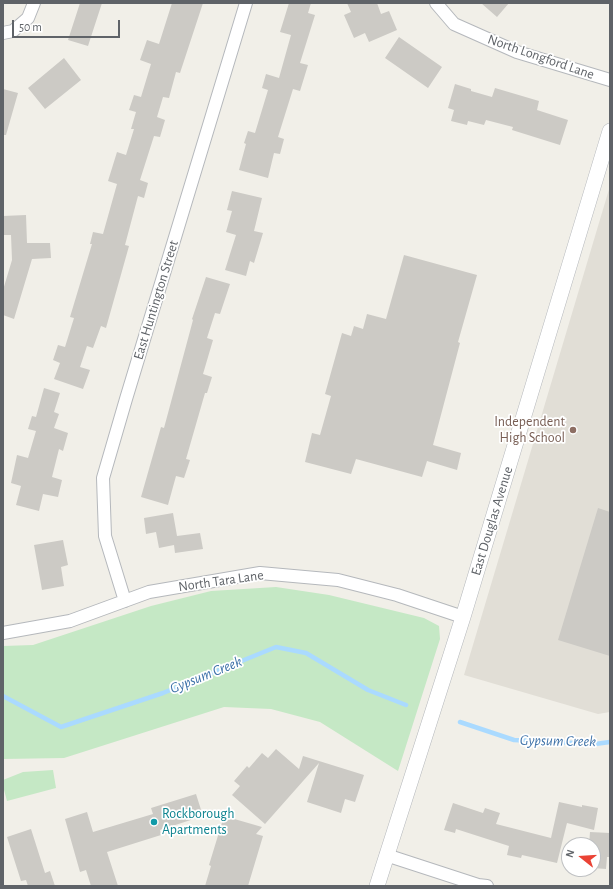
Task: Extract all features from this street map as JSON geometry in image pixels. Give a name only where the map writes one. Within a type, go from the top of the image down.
[{"type":"street","points":[[3,33],[13,31],[28,18],[34,3]]},
{"type":"street","name":"East Huntington Street","points":[[125,601],[105,536],[103,478],[246,3]]},
{"type":"street","name":"North Longford Lane","points":[[436,3],[454,24],[517,52],[610,80]]},
{"type":"street","name":"East Douglas Avenue","points":[[377,886],[463,617],[610,131]]},
{"type":"street","name":"North Tara Lane","points":[[3,633],[70,621],[149,592],[260,573],[338,580],[396,595],[463,617]]},
{"type":"street","points":[[386,855],[478,885],[487,886]]},
{"type":"shaded area","name":"Independent High School","points":[[610,186],[610,712],[598,714],[464,675]]},
{"type":"green space","points":[[276,587],[329,595],[424,618],[439,626],[440,639],[398,771],[320,722],[271,709],[224,707],[64,758],[3,759],[3,646],[33,645],[151,606],[211,591]]},
{"type":"green space","points":[[53,770],[56,788],[7,801],[3,780],[23,772]]},
{"type":"building","points":[[80,3],[102,3],[88,46],[68,40]]},
{"type":"building","points":[[172,3],[203,3],[180,73],[176,72],[169,98],[163,97],[157,117],[165,120],[160,137],[154,136],[140,180],[148,183],[144,198],[138,196],[125,245],[129,246],[106,328],[101,326],[93,348],[87,346],[80,367],[90,370],[83,389],[54,379],[60,363],[53,360],[58,345],[65,347],[74,318],[70,317],[92,244],[90,244],[93,232],[103,234],[117,184],[108,181],[117,152],[126,155],[134,129],[131,129],[136,112],[129,110],[134,95],[141,97],[151,64],[140,60],[147,40],[159,44]]},
{"type":"building","points":[[289,3],[311,3],[308,13],[315,15],[300,63],[308,65],[300,91],[293,89],[278,137],[284,139],[280,154],[274,153],[268,178],[239,170],[248,131],[255,133],[268,90],[262,88],[266,74],[279,78],[291,35],[280,32]]},
{"type":"building","points":[[347,3],[377,3],[381,14],[389,11],[397,30],[369,42],[365,33],[354,38],[344,15],[351,12]]},
{"type":"building","points":[[481,3],[509,3],[497,17]]},
{"type":"building","points":[[399,37],[442,67],[428,88],[385,58]]},
{"type":"building","points":[[64,58],[81,80],[45,109],[28,88]]},
{"type":"building","points":[[455,84],[471,89],[471,91],[492,97],[495,88],[539,101],[537,110],[568,120],[560,145],[512,130],[513,127],[486,120],[484,125],[468,121],[467,125],[451,121],[454,110],[448,108]]},
{"type":"building","points":[[3,89],[18,93],[6,135],[3,135]]},
{"type":"building","points":[[232,191],[262,198],[254,231],[263,233],[254,263],[250,261],[246,276],[225,270],[236,235],[226,232],[232,211],[227,210]]},
{"type":"building","points":[[26,215],[27,243],[50,243],[51,258],[32,259],[14,319],[3,315],[3,290],[12,260],[11,235],[3,235],[3,216]]},
{"type":"building","points":[[404,255],[477,275],[458,342],[460,343],[433,445],[461,453],[457,470],[427,461],[422,477],[356,459],[351,474],[305,462],[312,433],[320,435],[331,396],[325,394],[342,333],[351,336],[354,326],[363,329],[367,314],[386,319]]},
{"type":"building","points":[[206,277],[230,284],[220,314],[215,313],[207,338],[213,340],[203,374],[212,377],[207,393],[205,393],[186,459],[190,460],[184,478],[176,476],[168,505],[141,497],[161,427],[164,428],[193,320],[192,319]]},
{"type":"building","points":[[44,388],[60,393],[54,412],[59,414],[54,428],[68,433],[63,451],[59,449],[52,477],[62,480],[58,497],[43,494],[39,511],[16,505],[21,486],[11,483],[17,455],[28,458],[36,431],[28,429],[32,416],[36,417]]},
{"type":"building","points":[[598,508],[610,512],[610,656],[558,640]]},
{"type":"building","points":[[173,513],[177,536],[200,533],[203,549],[175,553],[174,545],[159,548],[156,532],[146,534],[144,518]]},
{"type":"building","points":[[63,540],[68,565],[61,567],[64,586],[42,590],[34,545]]},
{"type":"building","points":[[276,749],[299,769],[303,756],[364,775],[355,802],[345,799],[341,813],[307,802],[319,763],[265,824],[232,795],[240,786],[234,781],[247,766],[249,768],[262,753],[268,758]]},
{"type":"building","points":[[196,794],[203,816],[160,830],[161,835],[107,852],[118,886],[91,886],[86,870],[80,872],[65,819],[87,812],[93,832],[153,814],[151,808]]},
{"type":"building","points":[[559,802],[582,807],[582,805],[598,808],[594,830],[567,823],[564,837],[561,837],[561,847],[557,863],[522,855],[521,858],[507,855],[509,846],[456,829],[455,833],[444,830],[453,803],[483,813],[485,808],[500,813],[496,824],[551,838]]},
{"type":"building","points":[[224,816],[262,827],[256,834],[263,836],[248,886],[205,886],[211,866],[209,865]]},
{"type":"building","points":[[31,829],[45,873],[50,871],[55,886],[28,886],[26,880],[21,881],[7,837]]},
{"type":"building","points":[[590,832],[610,833],[610,857],[607,857],[606,869],[601,869],[601,837],[590,837]]},
{"type":"waterway","name":"Gypsum Creek","points":[[3,696],[61,727],[163,693],[276,647],[306,653],[368,690],[406,705]]},
{"type":"waterway","name":"Gypsum Creek","points":[[460,722],[514,740],[595,744],[610,742]]},
{"type":"place","name":"Independent High School","points":[[573,430]]},
{"type":"place","name":"Rockborough Apartments","points":[[154,822]]}]
